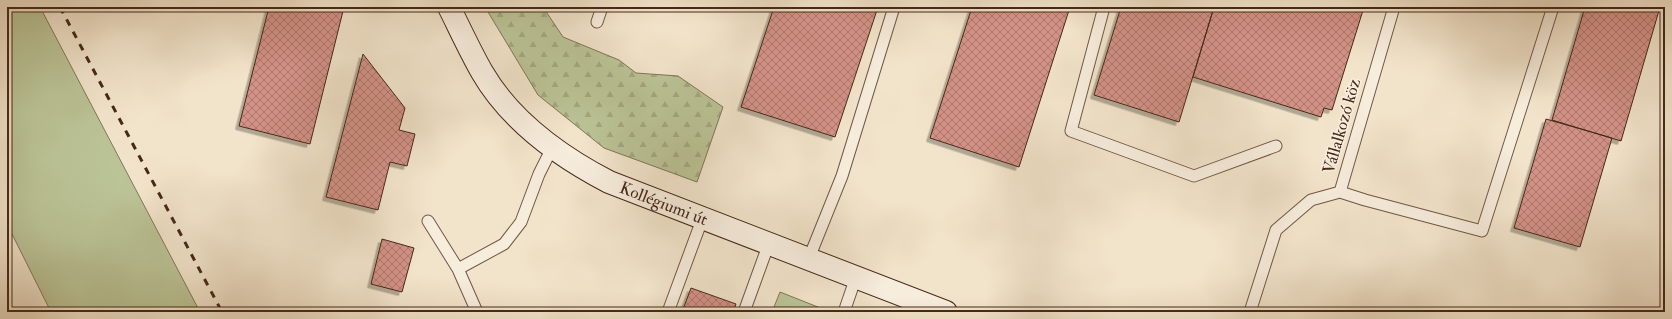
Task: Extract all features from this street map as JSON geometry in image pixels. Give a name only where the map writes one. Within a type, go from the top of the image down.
[{"type":"street","name":"Kollégiumi út","points":[[449,7],[482,73],[496,92],[526,126],[552,148],[579,166],[609,182],[946,312]]},
{"type":"lane","points":[[597,22],[602,7]]},
{"type":"lane","points":[[809,258],[842,176],[894,7]]},
{"type":"lane","points":[[1104,7],[1071,131],[1194,176],[1276,146]]},
{"type":"lane","name":"Vállalkozó köz","points":[[1250,312],[1276,230],[1311,200],[1340,192],[1394,7]]},
{"type":"lane","points":[[1340,192],[1482,231],[1553,7]]},
{"type":"lane","points":[[458,269],[504,244],[520,222],[539,174],[552,148]]},
{"type":"lane","points":[[668,312],[703,218]]},
{"type":"lane","points":[[428,221],[458,269],[477,312]]},
{"type":"lane","points":[[744,312],[769,243]]},
{"type":"lane","points":[[844,312],[856,277]]},
{"type":"green space","points":[[7,7],[40,7],[200,312],[51,312],[7,224]]},
{"type":"green space","points":[[485,7],[543,7],[563,37],[619,60],[636,73],[678,76],[723,107],[697,182],[604,148],[538,95]]},
{"type":"green space","points":[[780,292],[828,311],[828,312],[772,312]]},
{"type":"building","points":[[269,7],[344,7],[310,144],[239,126]]},
{"type":"building","points":[[774,7],[878,7],[835,137],[741,107]]},
{"type":"building","points":[[972,7],[1070,7],[1019,167],[930,138]]},
{"type":"building","points":[[1121,7],[1214,7],[1179,122],[1094,95]]},
{"type":"building","points":[[1214,7],[1364,7],[1332,110],[1324,108],[1321,117],[1193,77]]},
{"type":"building","points":[[1585,7],[1660,7],[1621,141],[1552,120]]},
{"type":"building","points":[[363,54],[405,108],[399,130],[415,134],[407,166],[390,162],[378,210],[326,197]]},
{"type":"building","points":[[1546,119],[1612,138],[1580,247],[1514,228]]},
{"type":"building","points":[[382,239],[414,248],[402,292],[371,284]]},
{"type":"building","points":[[691,288],[736,304],[733,312],[682,312]]},
{"type":"railway","points":[[60,7],[222,312]]}]
